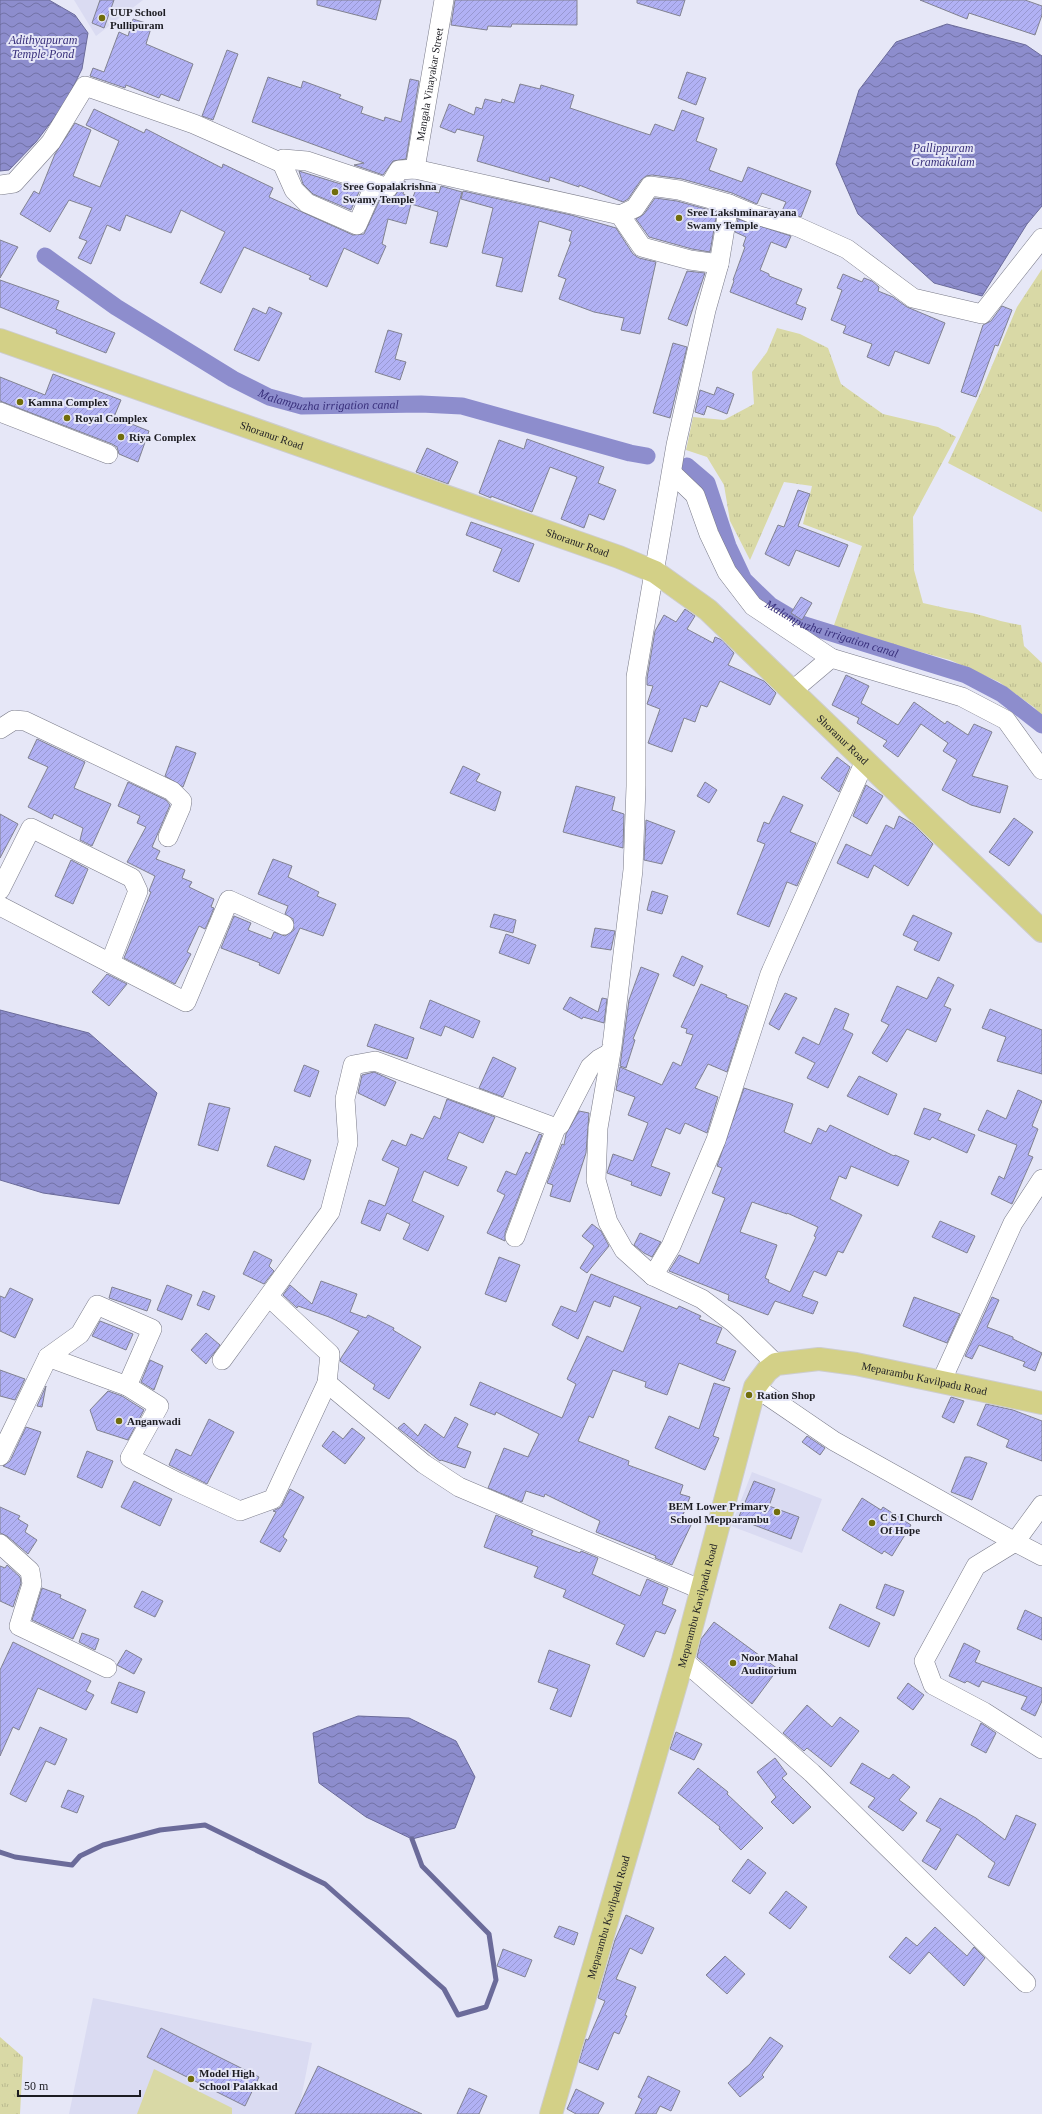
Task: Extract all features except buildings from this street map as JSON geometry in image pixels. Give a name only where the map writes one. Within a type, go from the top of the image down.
[{"type":"main road","name":"Shoranur Road","points":[[0,340],[323,452],[655,572],[708,610],[1042,931]]},
{"type":"main road","name":"Meparambu Kavilpadu Road","points":[[551,2114],[683,1660],[755,1387],[767,1371],[776,1364],[819,1359],[856,1364],[1042,1403]]},
{"type":"street","name":"Mangala Vinayakar Street","points":[[415,169],[444,0]]},
{"type":"street","points":[[0,185],[14,184],[51,142],[85,86],[194,124],[282,163],[294,190],[308,203],[357,225],[375,184]]},
{"type":"street","points":[[282,163],[282,159],[307,161],[388,188],[399,170],[415,169],[620,215],[635,208],[650,186],[678,190],[729,204],[753,214],[798,226],[847,248],[913,298],[982,314],[1042,238]]},
{"type":"street","points":[[729,204],[718,264],[706,310],[676,445],[636,677],[636,786],[633,870],[610,1053],[598,1128],[596,1180],[608,1222],[624,1250],[653,1276],[702,1299],[734,1323],[776,1364]]},
{"type":"street","points":[[620,215],[642,247],[683,258],[718,264]]},
{"type":"street","points":[[0,412],[108,454]]},
{"type":"street","points":[[672,474],[695,495],[709,534],[727,572],[753,606],[831,658],[962,697],[1006,720],[1042,770]]},
{"type":"street","points":[[792,690],[831,658]]},
{"type":"street","points":[[0,729],[14,720],[25,721],[172,791],[182,801],[181,808],[168,837]]},
{"type":"street","points":[[653,1276],[671,1246],[716,1140],[770,974],[865,761]]},
{"type":"street","points":[[0,890],[31,828],[132,878],[138,891],[110,963]]},
{"type":"street","points":[[0,906],[186,1002],[229,900],[284,925]]},
{"type":"street","points":[[515,1237],[556,1128],[560,1125],[590,1067],[599,1059],[610,1053]]},
{"type":"street","points":[[222,1360],[330,1212],[348,1143],[345,1099],[353,1065],[375,1061],[556,1128]]},
{"type":"street","points":[[941,1382],[1013,1223],[1042,1179]]},
{"type":"street","points":[[48,1357],[128,1386],[159,1406],[130,1458],[179,1483],[240,1511],[273,1499],[327,1383],[330,1354],[269,1296]]},
{"type":"street","points":[[0,1456],[48,1357],[80,1334],[97,1305],[152,1329],[128,1386]]},
{"type":"street","points":[[327,1383],[424,1464],[459,1487],[702,1590]]},
{"type":"street","points":[[755,1387],[834,1441],[1042,1556]]},
{"type":"street","points":[[1042,1505],[1015,1542],[976,1566],[924,1661],[933,1685],[984,1712],[1042,1749]]},
{"type":"street","points":[[0,1544],[30,1571],[32,1584],[19,1626],[107,1668]]},
{"type":"street","points":[[683,1660],[812,1773],[1026,1983]]},
{"type":"shaded area","name":"UUP School Pullipuram","points":[[74,0],[143,0],[96,36]]},
{"type":"shaded area","name":"BEM Lower Primary School Mepparambu","points":[[752,1472],[822,1499],[802,1553],[731,1526]]},
{"type":"shaded area","name":"Model High School Palakkad","points":[[93,1998],[312,2043],[298,2114],[69,2114]]},
{"type":"green space","points":[[1042,269],[1042,512],[948,463],[980,394],[1017,307]]},
{"type":"green space","points":[[777,328],[800,334],[828,348],[841,384],[883,414],[938,427],[956,437],[913,517],[914,570],[923,603],[1021,625],[1024,646],[1042,663],[1042,718],[1035,708],[999,682],[950,660],[833,628],[862,546],[803,524],[812,486],[784,482],[750,560],[730,521],[724,485],[707,457],[686,450],[693,417],[724,420],[754,404],[752,372],[767,352]]},
{"type":"green space","points":[[0,2037],[23,2057],[20,2114],[0,2114]]},
{"type":"green space","points":[[154,2069],[232,2108],[232,2114],[137,2114]]},
{"type":"water","name":"Adithyapuram Temple Pond","points":[[0,0],[49,0],[75,15],[88,33],[82,69],[64,105],[36,142],[9,170],[0,171]]},
{"type":"water","name":"Pallippuram Gramakulam","points":[[947,24],[1026,45],[1042,56],[1042,206],[1027,224],[982,296],[934,283],[858,214],[836,164],[859,90],[896,42]]},
{"type":"water","points":[[0,1010],[89,1033],[157,1093],[119,1204],[43,1193],[0,1180]]},
{"type":"water","points":[[358,1716],[409,1718],[456,1741],[475,1777],[455,1828],[412,1839],[366,1817],[319,1783],[313,1733]]},
{"type":"waterway","name":"Malampuzha irrigation canal","points":[[45,256],[116,307],[233,379],[269,397],[302,406],[421,404],[462,406],[630,453],[647,456]]},
{"type":"waterway","name":"Malampuzha irrigation canal","points":[[687,466],[707,483],[728,546],[744,580],[770,605],[802,624],[966,675],[1002,694],[1042,725]]},
{"type":"waterway","points":[[0,1852],[15,1857],[72,1865],[80,1856],[103,1845],[160,1830],[205,1825],[325,1884],[444,1989],[458,2015],[486,2007],[496,1980],[489,1934],[422,1866],[412,1839]]},
{"type":"place","name":"UUP School Pullipuram","points":[[102,18]]},
{"type":"place","name":"Sree Gopalakrishna Swamy Temple","points":[[335,192]]},
{"type":"place","name":"Sree Lakshminarayana Swamy Temple","points":[[679,218]]},
{"type":"place","name":"Kamna Complex","points":[[20,402]]},
{"type":"place","name":"Royal Complex","points":[[67,418]]},
{"type":"place","name":"Riya Complex","points":[[121,437]]},
{"type":"place","name":"Ration Shop","points":[[749,1395]]},
{"type":"place","name":"Anganwadi","points":[[119,1421]]},
{"type":"place","name":"BEM Lower Primary School Mepparambu","points":[[777,1512]]},
{"type":"place","name":"C S I Church Of Hope","points":[[872,1523]]},
{"type":"place","name":"Noor Mahal Auditorium","points":[[733,1663]]},
{"type":"place","name":"Model High School Palakkad","points":[[191,2079]]}]
